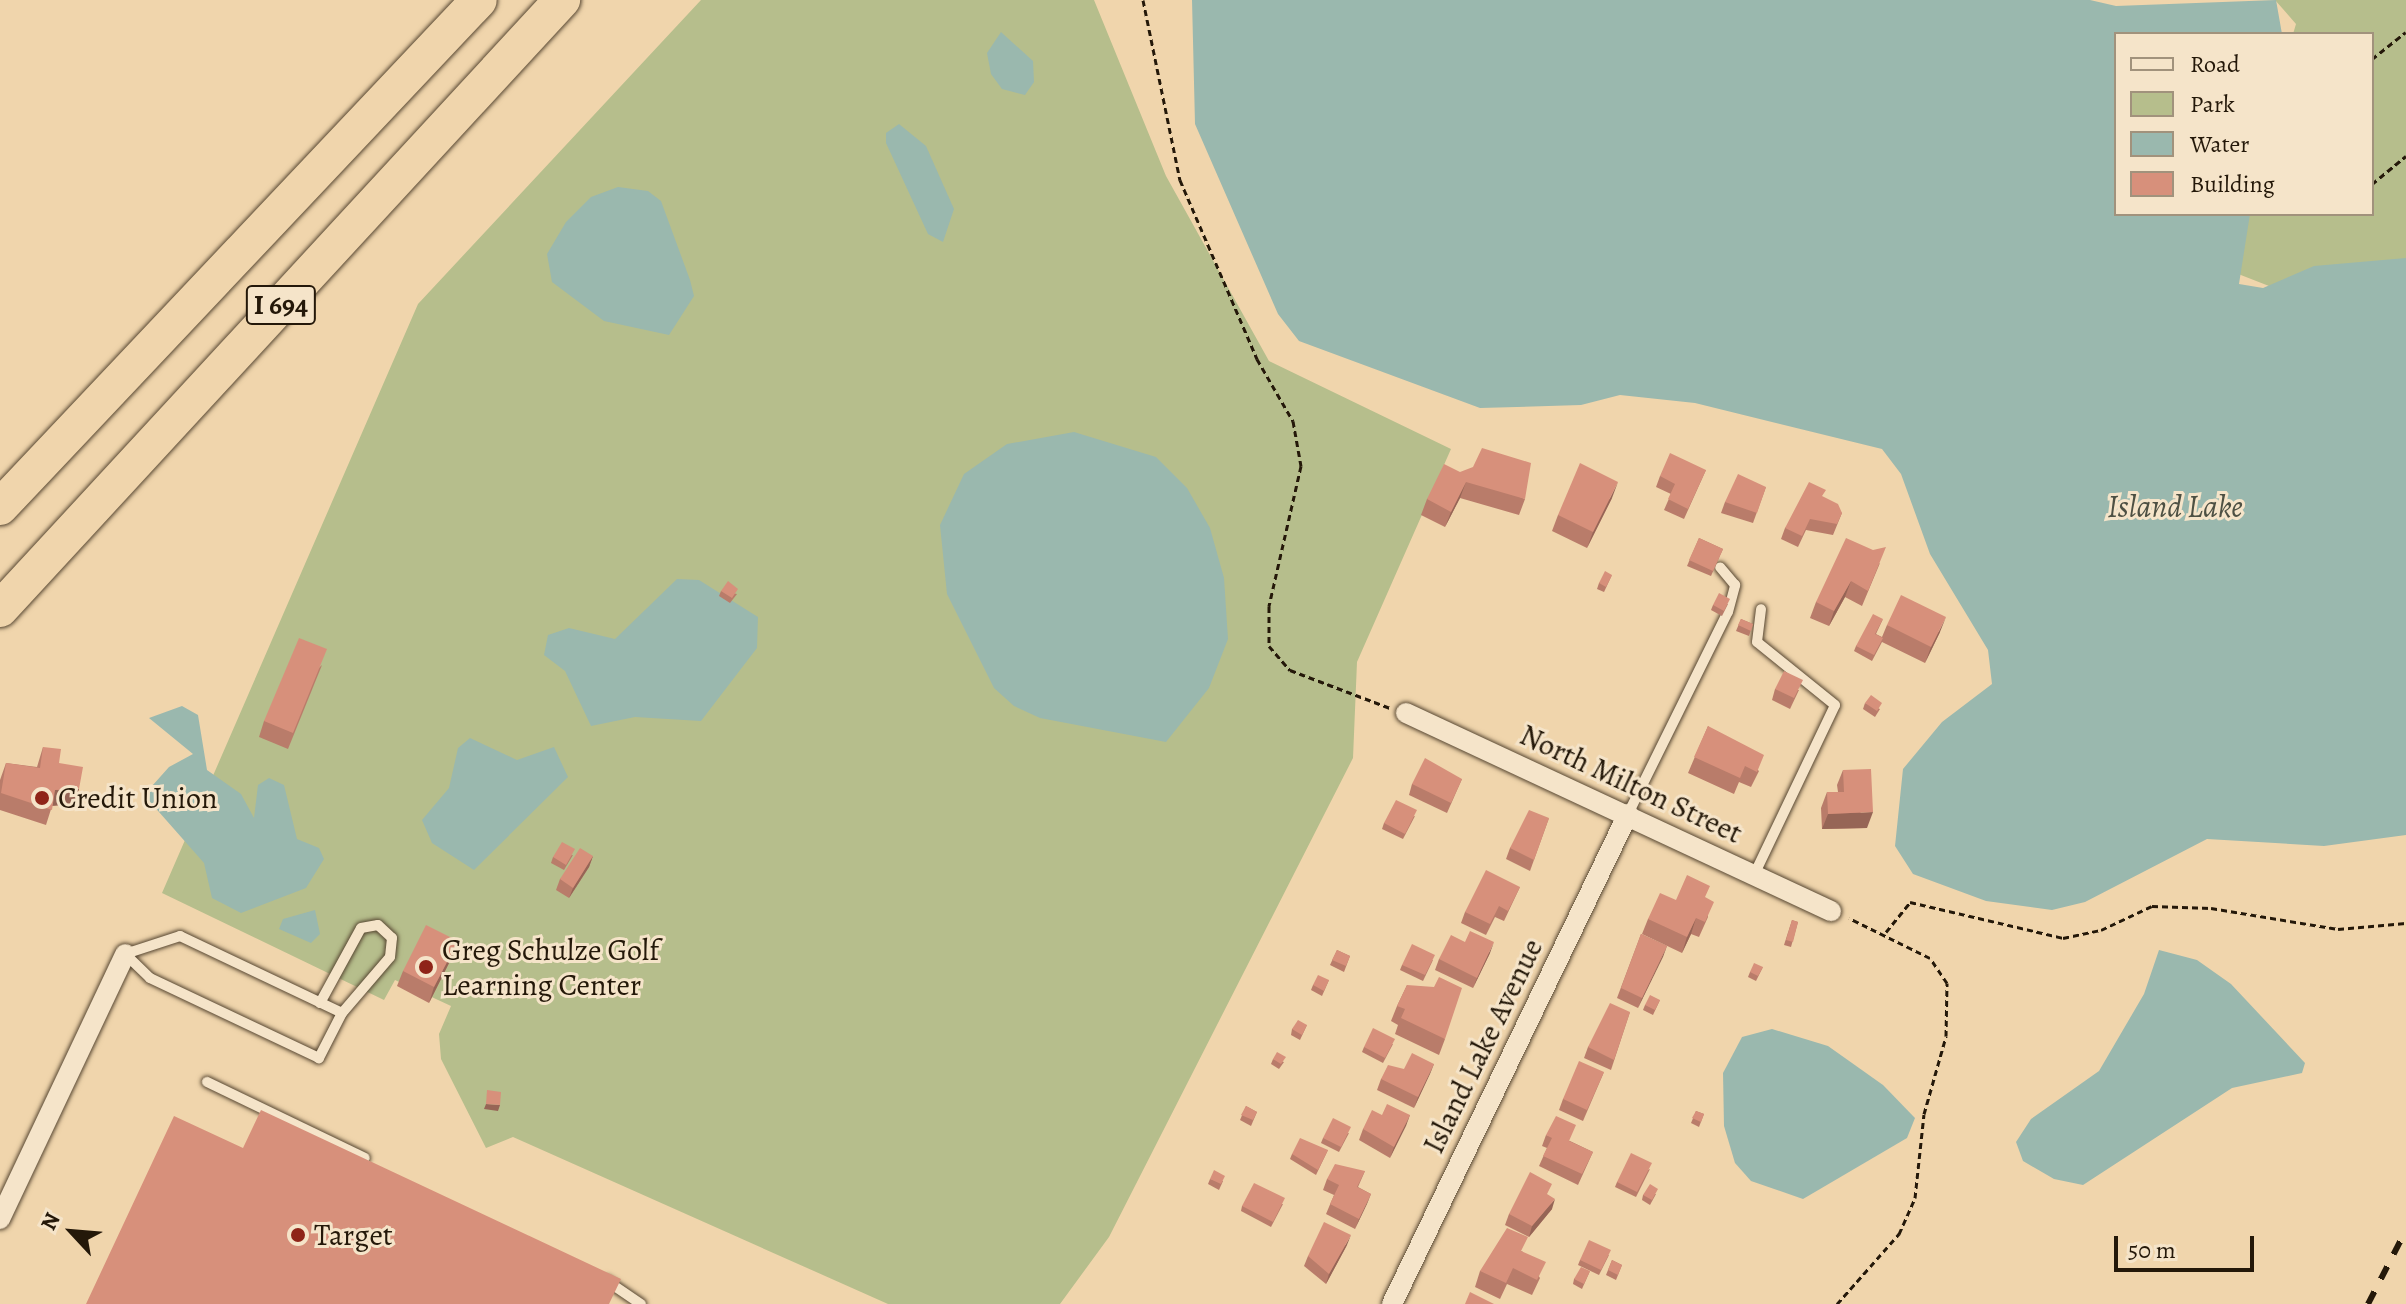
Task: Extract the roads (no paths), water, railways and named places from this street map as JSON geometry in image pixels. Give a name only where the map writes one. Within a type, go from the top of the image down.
[{"type":"highway","name":"I 694","points":[[0,507],[479,0]]},
{"type":"highway","name":"I 694","points":[[0,609],[562,0]]},
{"type":"street","name":"North Milton Street","points":[[1406,713],[1831,911]]},
{"type":"street","name":"Island Lake Avenue","points":[[1392,1304],[1628,814]]},
{"type":"street","points":[[0,1219],[125,954]]},
{"type":"lane","points":[[1628,814],[1728,612],[1735,585],[1720,567]]},
{"type":"lane","points":[[1754,875],[1835,705],[1757,642],[1761,609]]},
{"type":"lane","points":[[320,1003],[361,928],[378,925],[392,938],[390,957],[342,1013],[319,1058],[150,978],[125,954],[180,936],[320,1003],[342,1013]]},
{"type":"lane","points":[[207,1082],[374,1163]]},
{"type":"lane","points":[[597,1271],[641,1304]]},
{"type":"water","name":"Island Lake","points":[[1192,0],[2090,0],[2116,6],[2276,0],[2282,32],[2114,32],[2114,216],[2250,216],[2239,284],[2263,288],[2314,266],[2406,258],[2406,835],[2324,846],[2207,839],[2085,902],[2052,910],[1986,901],[1913,874],[1895,846],[1903,769],[1942,722],[1992,684],[1988,650],[1930,554],[1901,474],[1882,449],[1695,403],[1620,395],[1581,405],[1480,408],[1299,341],[1278,314],[1195,124]]},
{"type":"water","points":[[1001,32],[1033,61],[1034,82],[1025,95],[1002,89],[991,74],[987,53]]},
{"type":"water","points":[[899,124],[926,146],[954,209],[943,242],[928,234],[886,143],[886,133]]},
{"type":"water","points":[[618,187],[648,191],[661,201],[690,280],[694,296],[669,335],[604,321],[552,282],[547,254],[566,222],[591,197]]},
{"type":"water","points":[[1074,432],[1156,457],[1187,488],[1210,528],[1224,578],[1228,639],[1209,688],[1166,742],[1040,718],[1014,706],[994,688],[947,594],[940,525],[964,474],[1007,444]]},
{"type":"water","points":[[677,579],[699,580],[758,617],[757,648],[701,721],[635,717],[591,726],[565,671],[544,655],[548,635],[569,628],[615,639]]},
{"type":"water","points":[[182,706],[198,715],[207,770],[241,794],[254,818],[258,785],[269,778],[284,785],[297,839],[319,848],[324,859],[306,888],[241,913],[212,898],[204,863],[144,795],[169,767],[193,754],[149,718]]},
{"type":"water","points":[[470,738],[517,760],[554,747],[568,777],[474,870],[432,843],[422,820],[449,788],[458,748]]},
{"type":"water","points":[[315,910],[320,934],[311,943],[279,929],[283,919]]},
{"type":"water","points":[[2159,950],[2197,960],[2231,984],[2305,1063],[2302,1073],[2232,1088],[2083,1185],[2054,1179],[2023,1161],[2016,1142],[2031,1119],[2099,1071],[2144,994]]},
{"type":"water","points":[[1772,1029],[1828,1046],[1883,1085],[1915,1118],[1907,1138],[1803,1199],[1751,1181],[1735,1163],[1724,1126],[1723,1073],[1742,1037]]},
{"type":"railway","points":[[2368,1304],[2406,1230]]},
{"type":"place","name":"Credit Union","points":[[42,798]]},
{"type":"place","name":"Greg Schulze Golf Learning Center","points":[[426,967]]},
{"type":"place","name":"Target","points":[[298,1235]]}]
